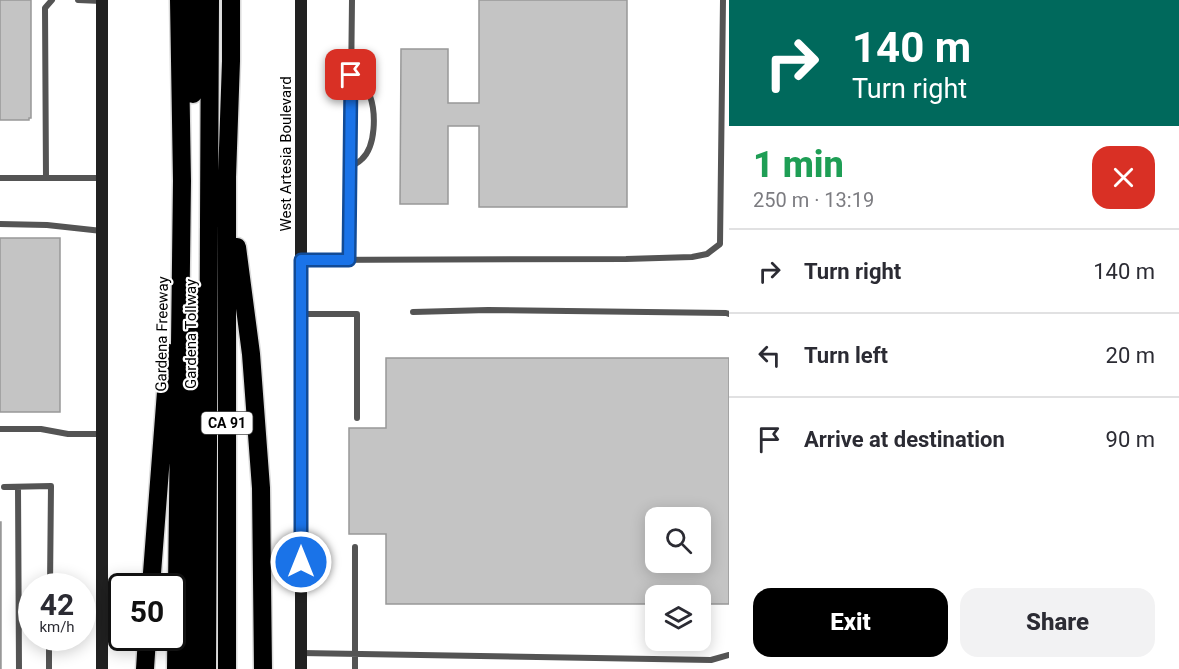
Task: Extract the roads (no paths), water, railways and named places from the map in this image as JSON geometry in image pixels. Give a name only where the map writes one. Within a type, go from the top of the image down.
[{"type":"highway","name":"Gardena Freeway","points":[[176,669],[182,181],[179,0]]},
{"type":"highway","name":"Gardena Tollway","points":[[193,0],[193,669]]},
{"type":"highway","name":"Gardena Tollway","points":[[207,669],[210,0]]},
{"type":"highway","name":"CA 91","points":[[227,669],[227,177],[231,0]]},
{"type":"highway","points":[[231,61],[237,0]]},
{"type":"highway","points":[[227,177],[251,354],[261,488],[263,669]]},
{"type":"highway","points":[[152,573],[182,181]]},
{"type":"highway","points":[[145,669],[146,651]]},
{"type":"main road","points":[[102,0],[102,669]]},
{"type":"main road","name":"West Artesia Boulevard","points":[[301,669],[302,0]]},
{"type":"lane","points":[[46,178],[45,8],[52,0]]},
{"type":"lane","points":[[78,0],[102,0]]},
{"type":"lane","points":[[349,260],[352,0]]},
{"type":"lane","points":[[301,260],[626,259],[692,257],[707,254],[720,244],[723,0]]},
{"type":"lane","points":[[351,75],[362,83],[370,95],[374,130],[368,151],[362,160],[351,167]]},
{"type":"lane","points":[[0,178],[102,178]]},
{"type":"lane","points":[[0,224],[47,225],[102,231]]},
{"type":"lane","points":[[413,312],[488,310],[729,314]]},
{"type":"lane","points":[[301,314],[357,314],[357,418]]},
{"type":"lane","points":[[0,429],[41,429],[68,434],[102,434]]},
{"type":"lane","points":[[4,487],[51,486],[50,573]]},
{"type":"lane","points":[[18,487],[20,669]]},
{"type":"lane","points":[[355,547],[355,669]]},
{"type":"lane","points":[[49,651],[49,669]]},
{"type":"lane","points":[[301,652],[711,660],[729,656]]}]
